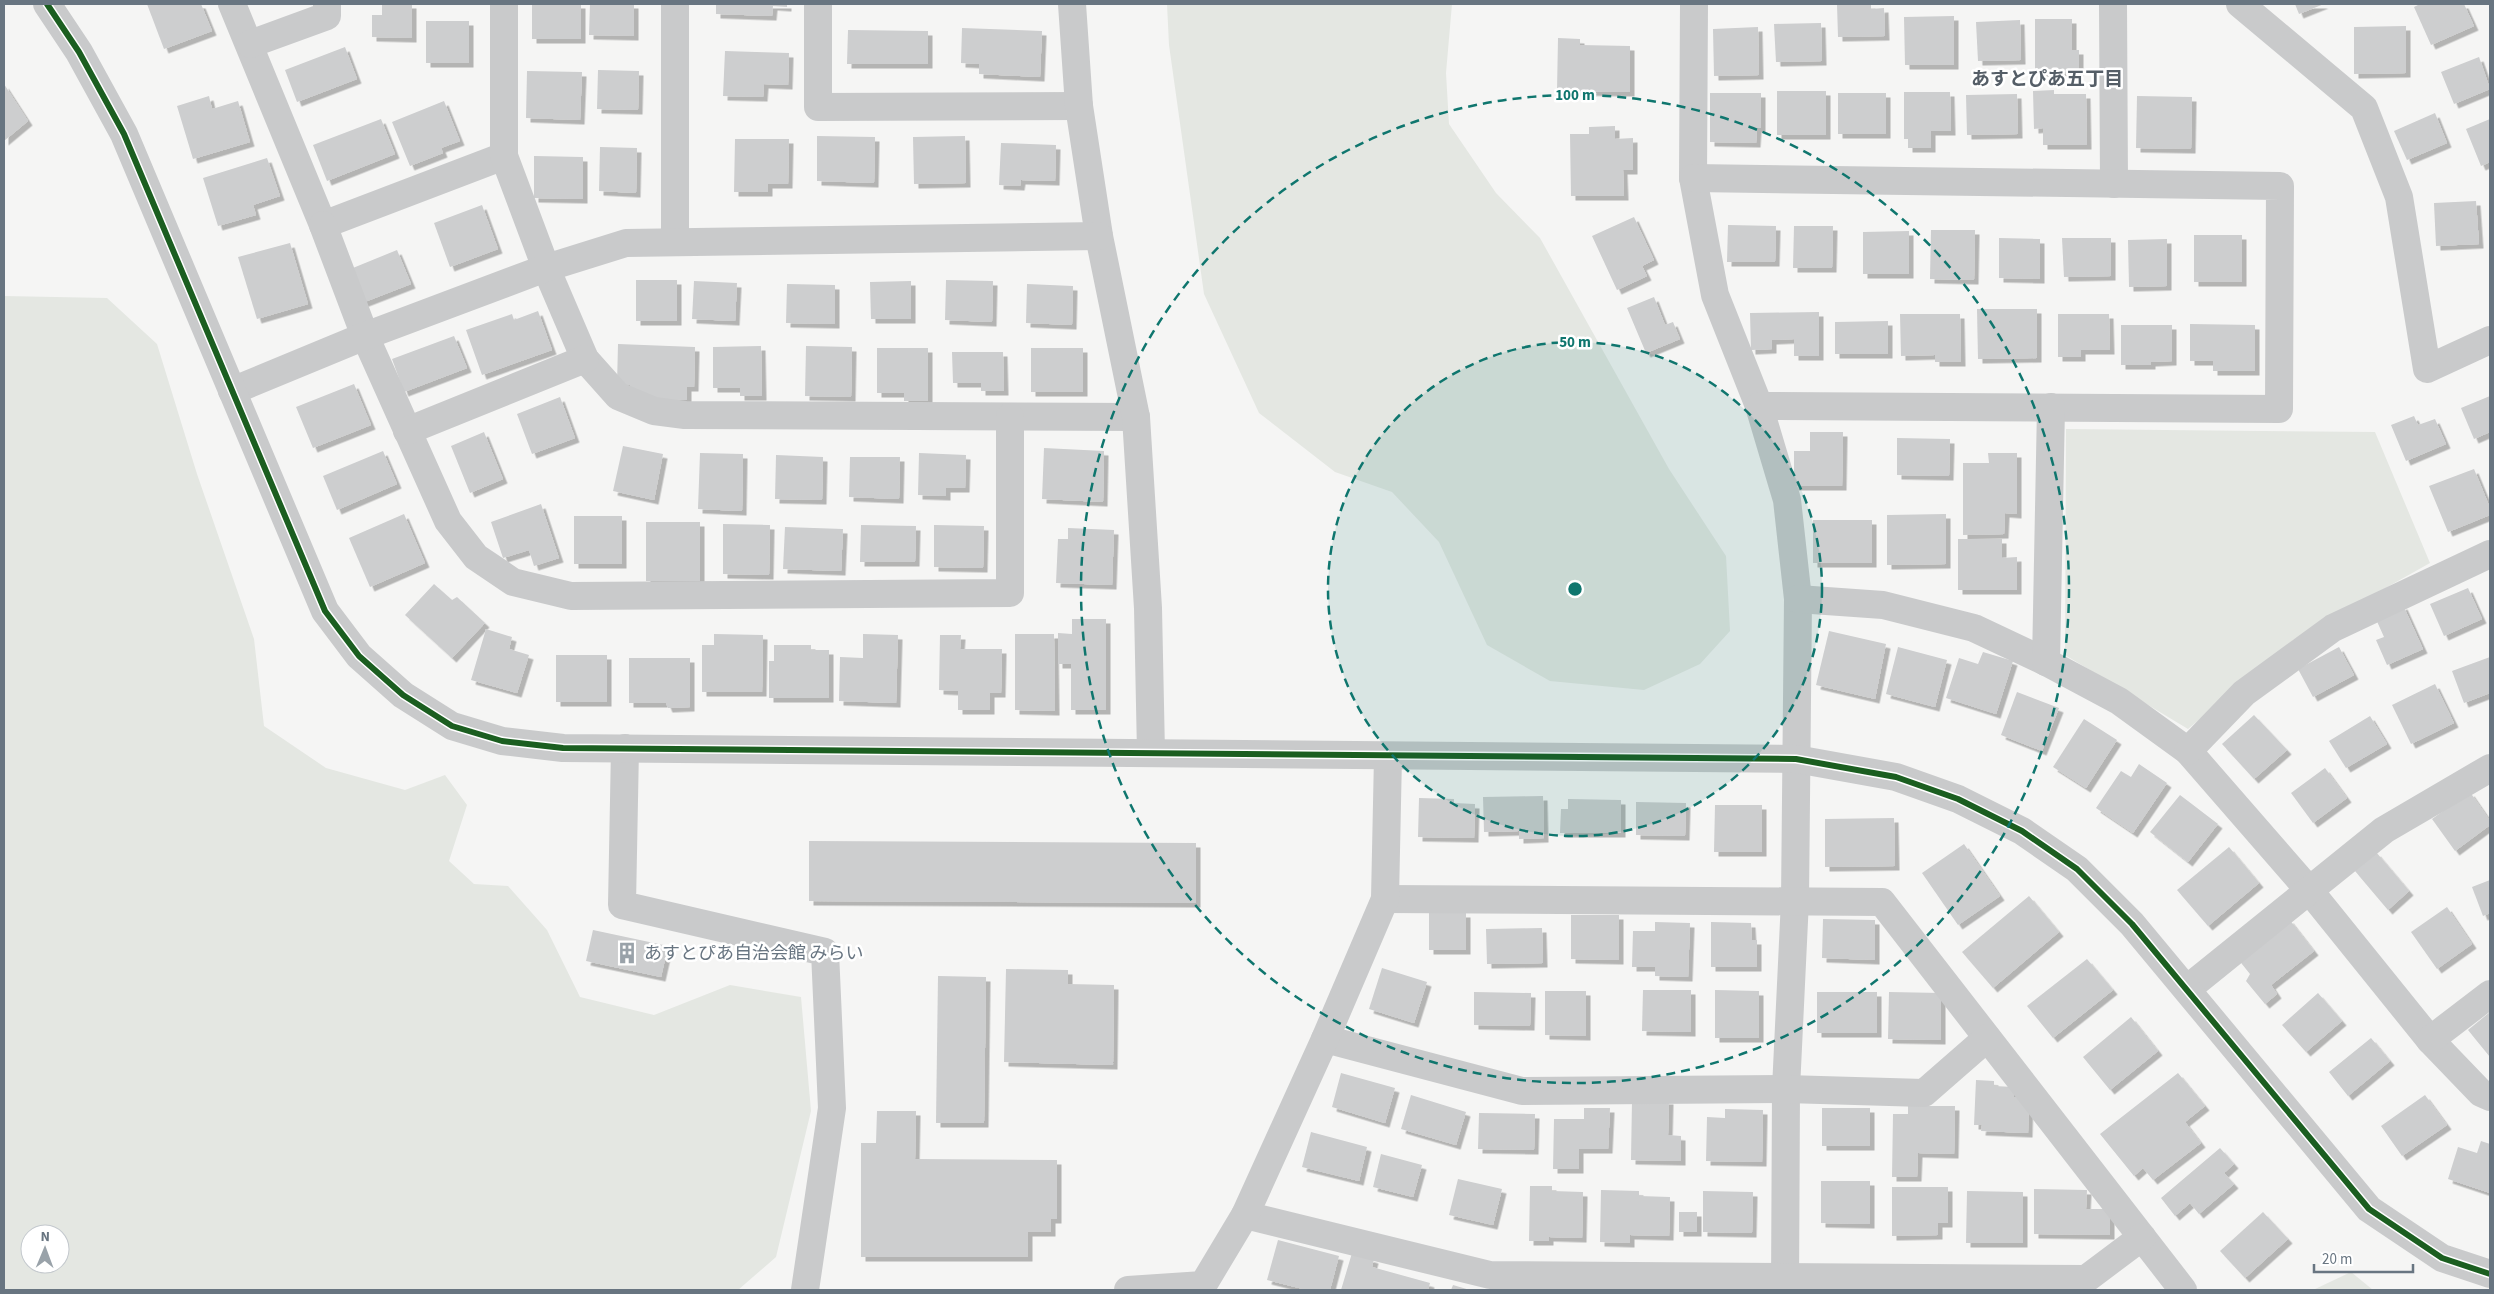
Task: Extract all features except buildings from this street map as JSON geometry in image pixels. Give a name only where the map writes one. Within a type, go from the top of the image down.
[{"type":"street","points":[[47,4],[79,52],[124,134],[325,611],[359,656],[403,695],[452,726],[502,741],[563,748],[1796,759],[1896,777],[1958,799],[2022,832],[2077,869],[2132,924],[2369,1210],[2442,1258],[2490,1274]]},
{"type":"street","points":[[232,4],[323,225],[365,336],[448,521],[476,557],[513,582],[571,596],[1010,592],[1010,417]]},
{"type":"street","points":[[250,44],[327,16],[328,4]]},
{"type":"street","points":[[504,4],[504,156],[546,268],[585,359],[618,396],[654,411],[685,415],[1136,417]]},
{"type":"street","points":[[675,4],[675,241]]},
{"type":"street","points":[[818,4],[818,107],[1079,106]]},
{"type":"street","points":[[1072,4],[1079,106],[1099,236],[1136,417],[1148,608],[1151,753]]},
{"type":"street","points":[[1694,4],[1693,178],[1715,295],[1759,406],[1787,500],[1798,599],[1795,900],[1786,1089],[1785,1284]]},
{"type":"street","points":[[2113,4],[2114,184]]},
{"type":"street","points":[[2240,4],[2364,108],[2399,197],[2428,368],[2490,340]]},
{"type":"street","points":[[323,225],[504,156]]},
{"type":"street","points":[[1693,178],[2280,186],[2279,409],[1759,406]]},
{"type":"street","points":[[232,391],[365,336],[546,268],[626,243],[1099,236]]},
{"type":"street","points":[[407,431],[585,359]]},
{"type":"street","points":[[2046,662],[2051,408]]},
{"type":"street","points":[[2188,751],[2244,693],[2334,628],[2490,554]]},
{"type":"street","points":[[1798,599],[1882,605],[1974,628],[2046,662],[2119,701],[2188,751],[2309,890],[2430,1040],[2481,1093],[2490,1097]]},
{"type":"street","points":[[625,748],[622,905],[826,952],[832,1108],[805,1290]]},
{"type":"street","points":[[1128,1290],[1204,1285],[1245,1215],[1325,1039],[1385,899],[1388,756]]},
{"type":"street","points":[[2187,989],[2384,830],[2490,768]]},
{"type":"street","points":[[1385,899],[1882,902],[2183,1290]]},
{"type":"street","points":[[2430,1040],[2490,994]]},
{"type":"street","points":[[1325,1039],[1522,1091],[1786,1089],[1924,1093],[1987,1038]]},
{"type":"street","points":[[1245,1215],[1490,1275],[1600,1284],[1785,1284],[2086,1279],[2142,1237]]},
{"type":"shaded area","points":[[1167,4],[1452,4],[1446,73],[1449,124],[1496,193],[1540,238],[1669,469],[1726,556],[1730,631],[1700,664],[1644,690],[1550,681],[1487,645],[1439,542],[1392,492],[1335,472],[1259,413],[1204,294],[1169,45]]},
{"type":"shaded area","points":[[4,296],[107,298],[157,344],[197,474],[254,639],[264,726],[326,768],[405,790],[445,775],[467,805],[449,861],[474,884],[508,886],[547,930],[580,997],[654,1015],[730,985],[801,997],[811,1111],[776,1257],[738,1290],[4,1290]]},
{"type":"shaded area","points":[[2066,429],[2375,432],[2430,563],[2293,640],[2188,729],[2065,655]]},
{"type":"shaded area","points":[[2351,1272],[2373,1290],[2313,1290]]},
{"type":"cycle path","points":[[47,4],[79,52],[124,134],[325,611],[359,656],[403,695],[452,726],[502,741],[563,748],[1796,759],[1896,777],[1958,799],[2022,831],[2077,869],[2132,924],[2369,1209],[2442,1258],[2490,1274]]},
{"type":"place","name":"あすとぴあ自治会館 みらい","points":[[627,953]]},
{"type":"district","name":"あすとぴあ五丁目","points":[[2047,78]]}]
